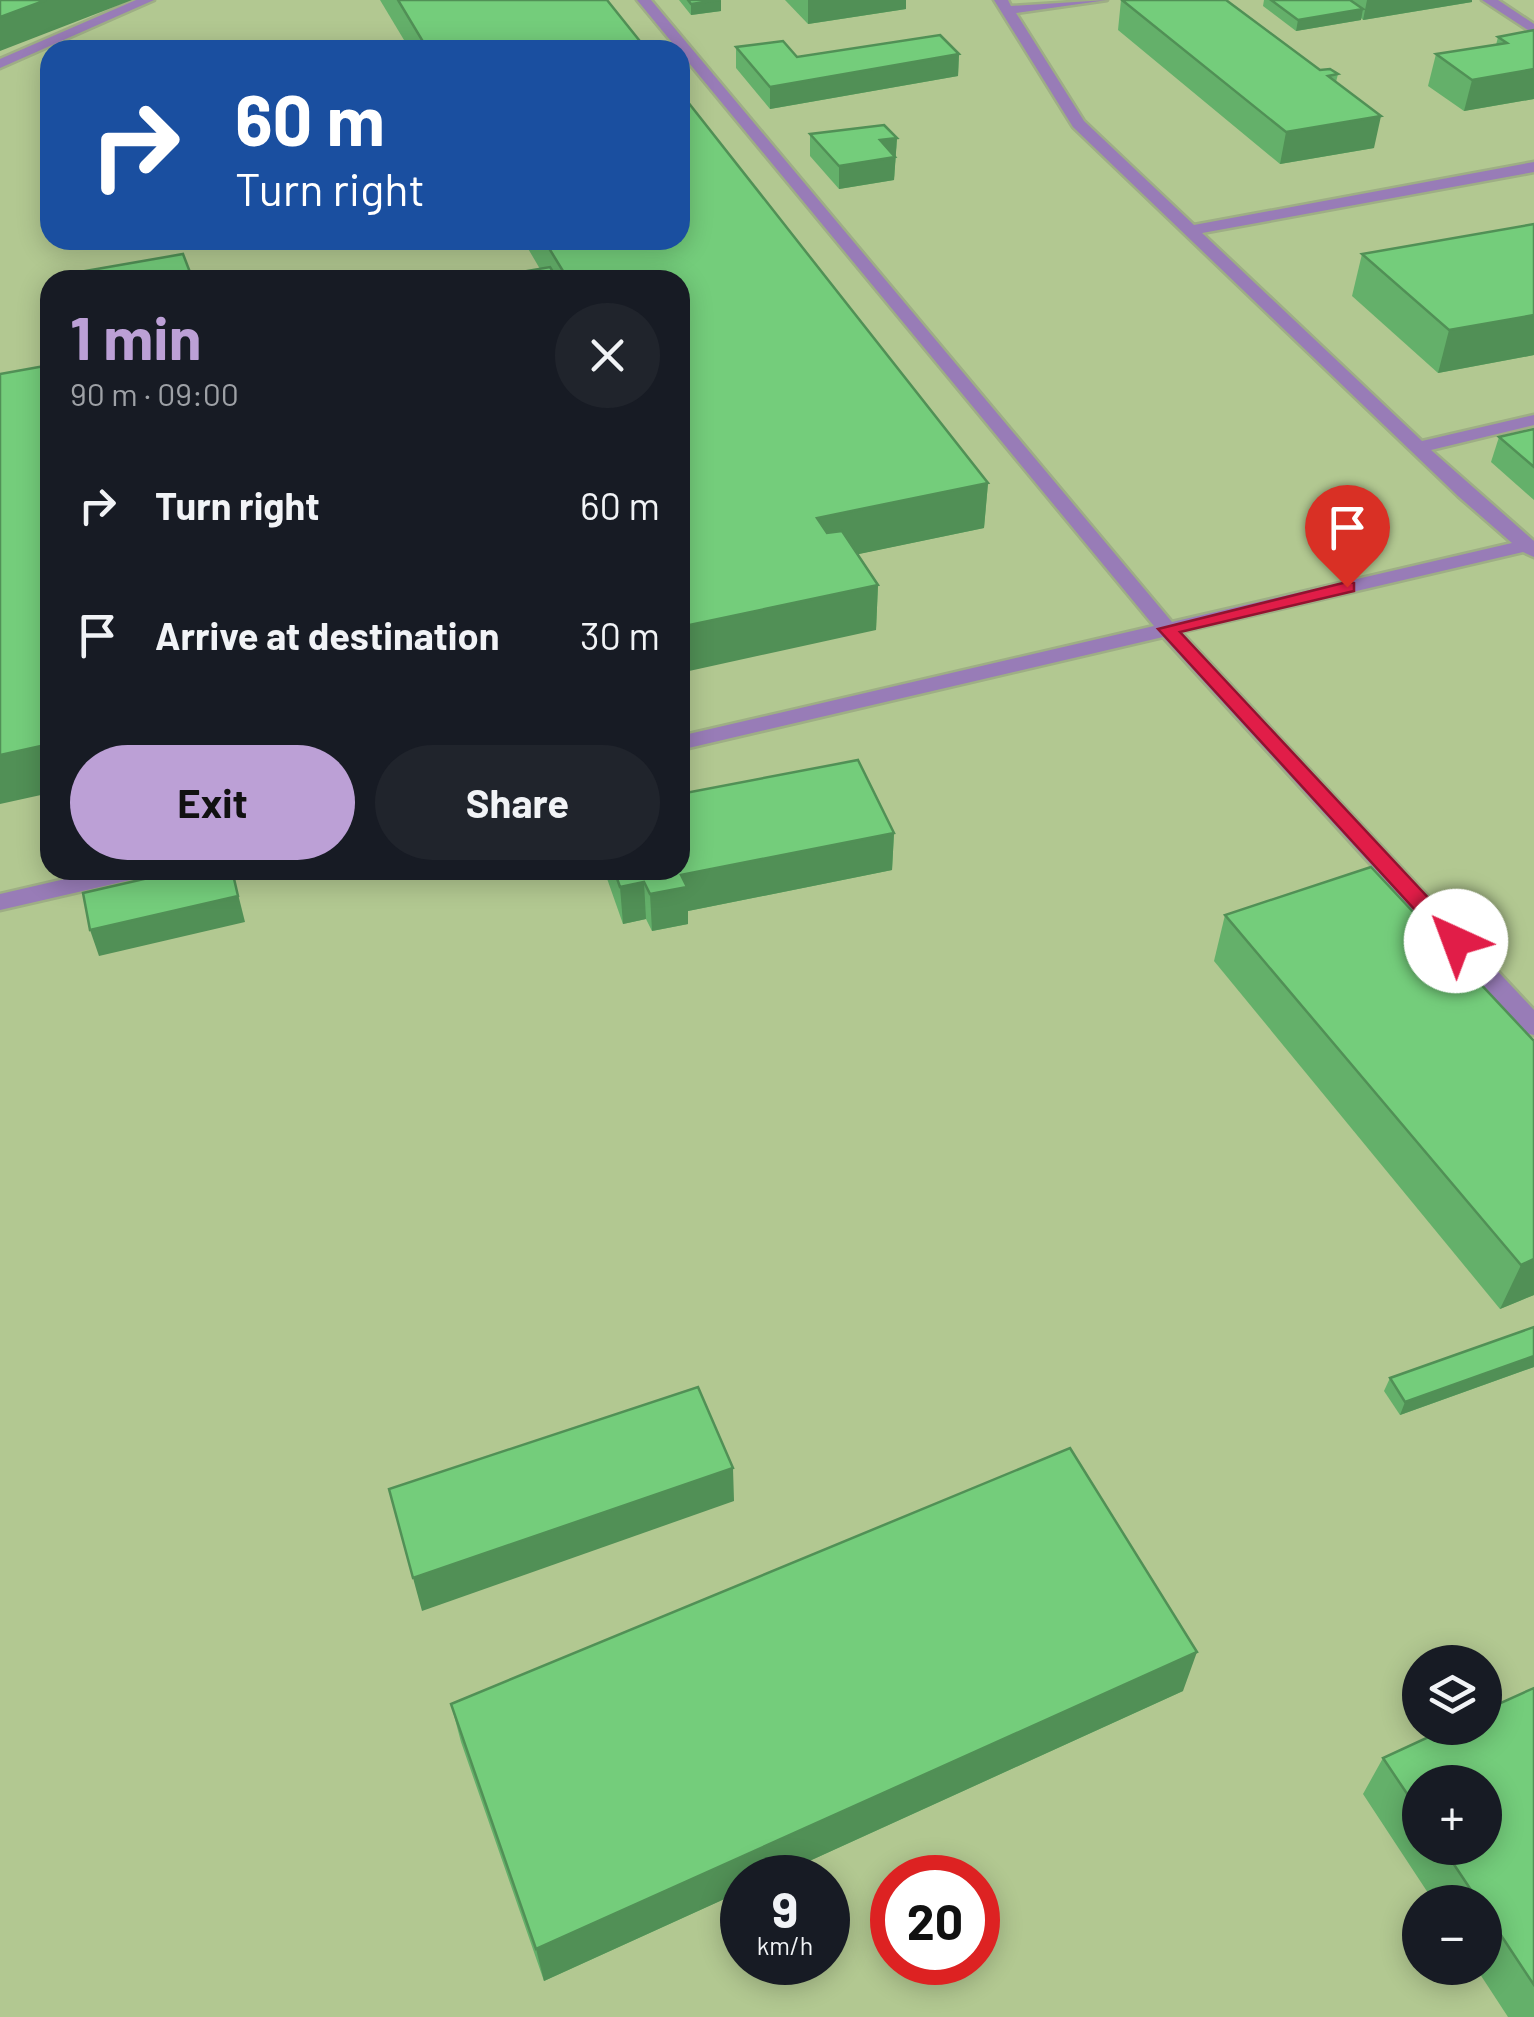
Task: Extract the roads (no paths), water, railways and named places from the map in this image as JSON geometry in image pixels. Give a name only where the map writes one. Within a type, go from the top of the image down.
[{"type":"lane","points":[[55,40],[147,0]]},
{"type":"lane","points":[[644,0],[677,40]]},
{"type":"lane","points":[[1100,0],[1004,5],[1078,124],[1418,448],[1531,548]]},
{"type":"lane","points":[[1489,0],[1534,30]]},
{"type":"lane","points":[[0,64],[40,47]]},
{"type":"lane","points":[[690,55],[1167,629],[1534,1026]]},
{"type":"lane","points":[[1190,231],[1534,167]]},
{"type":"lane","points":[[1418,448],[1534,420]]},
{"type":"lane","points":[[690,741],[1531,548]]},
{"type":"lane","points":[[0,902],[96,880]]}]
